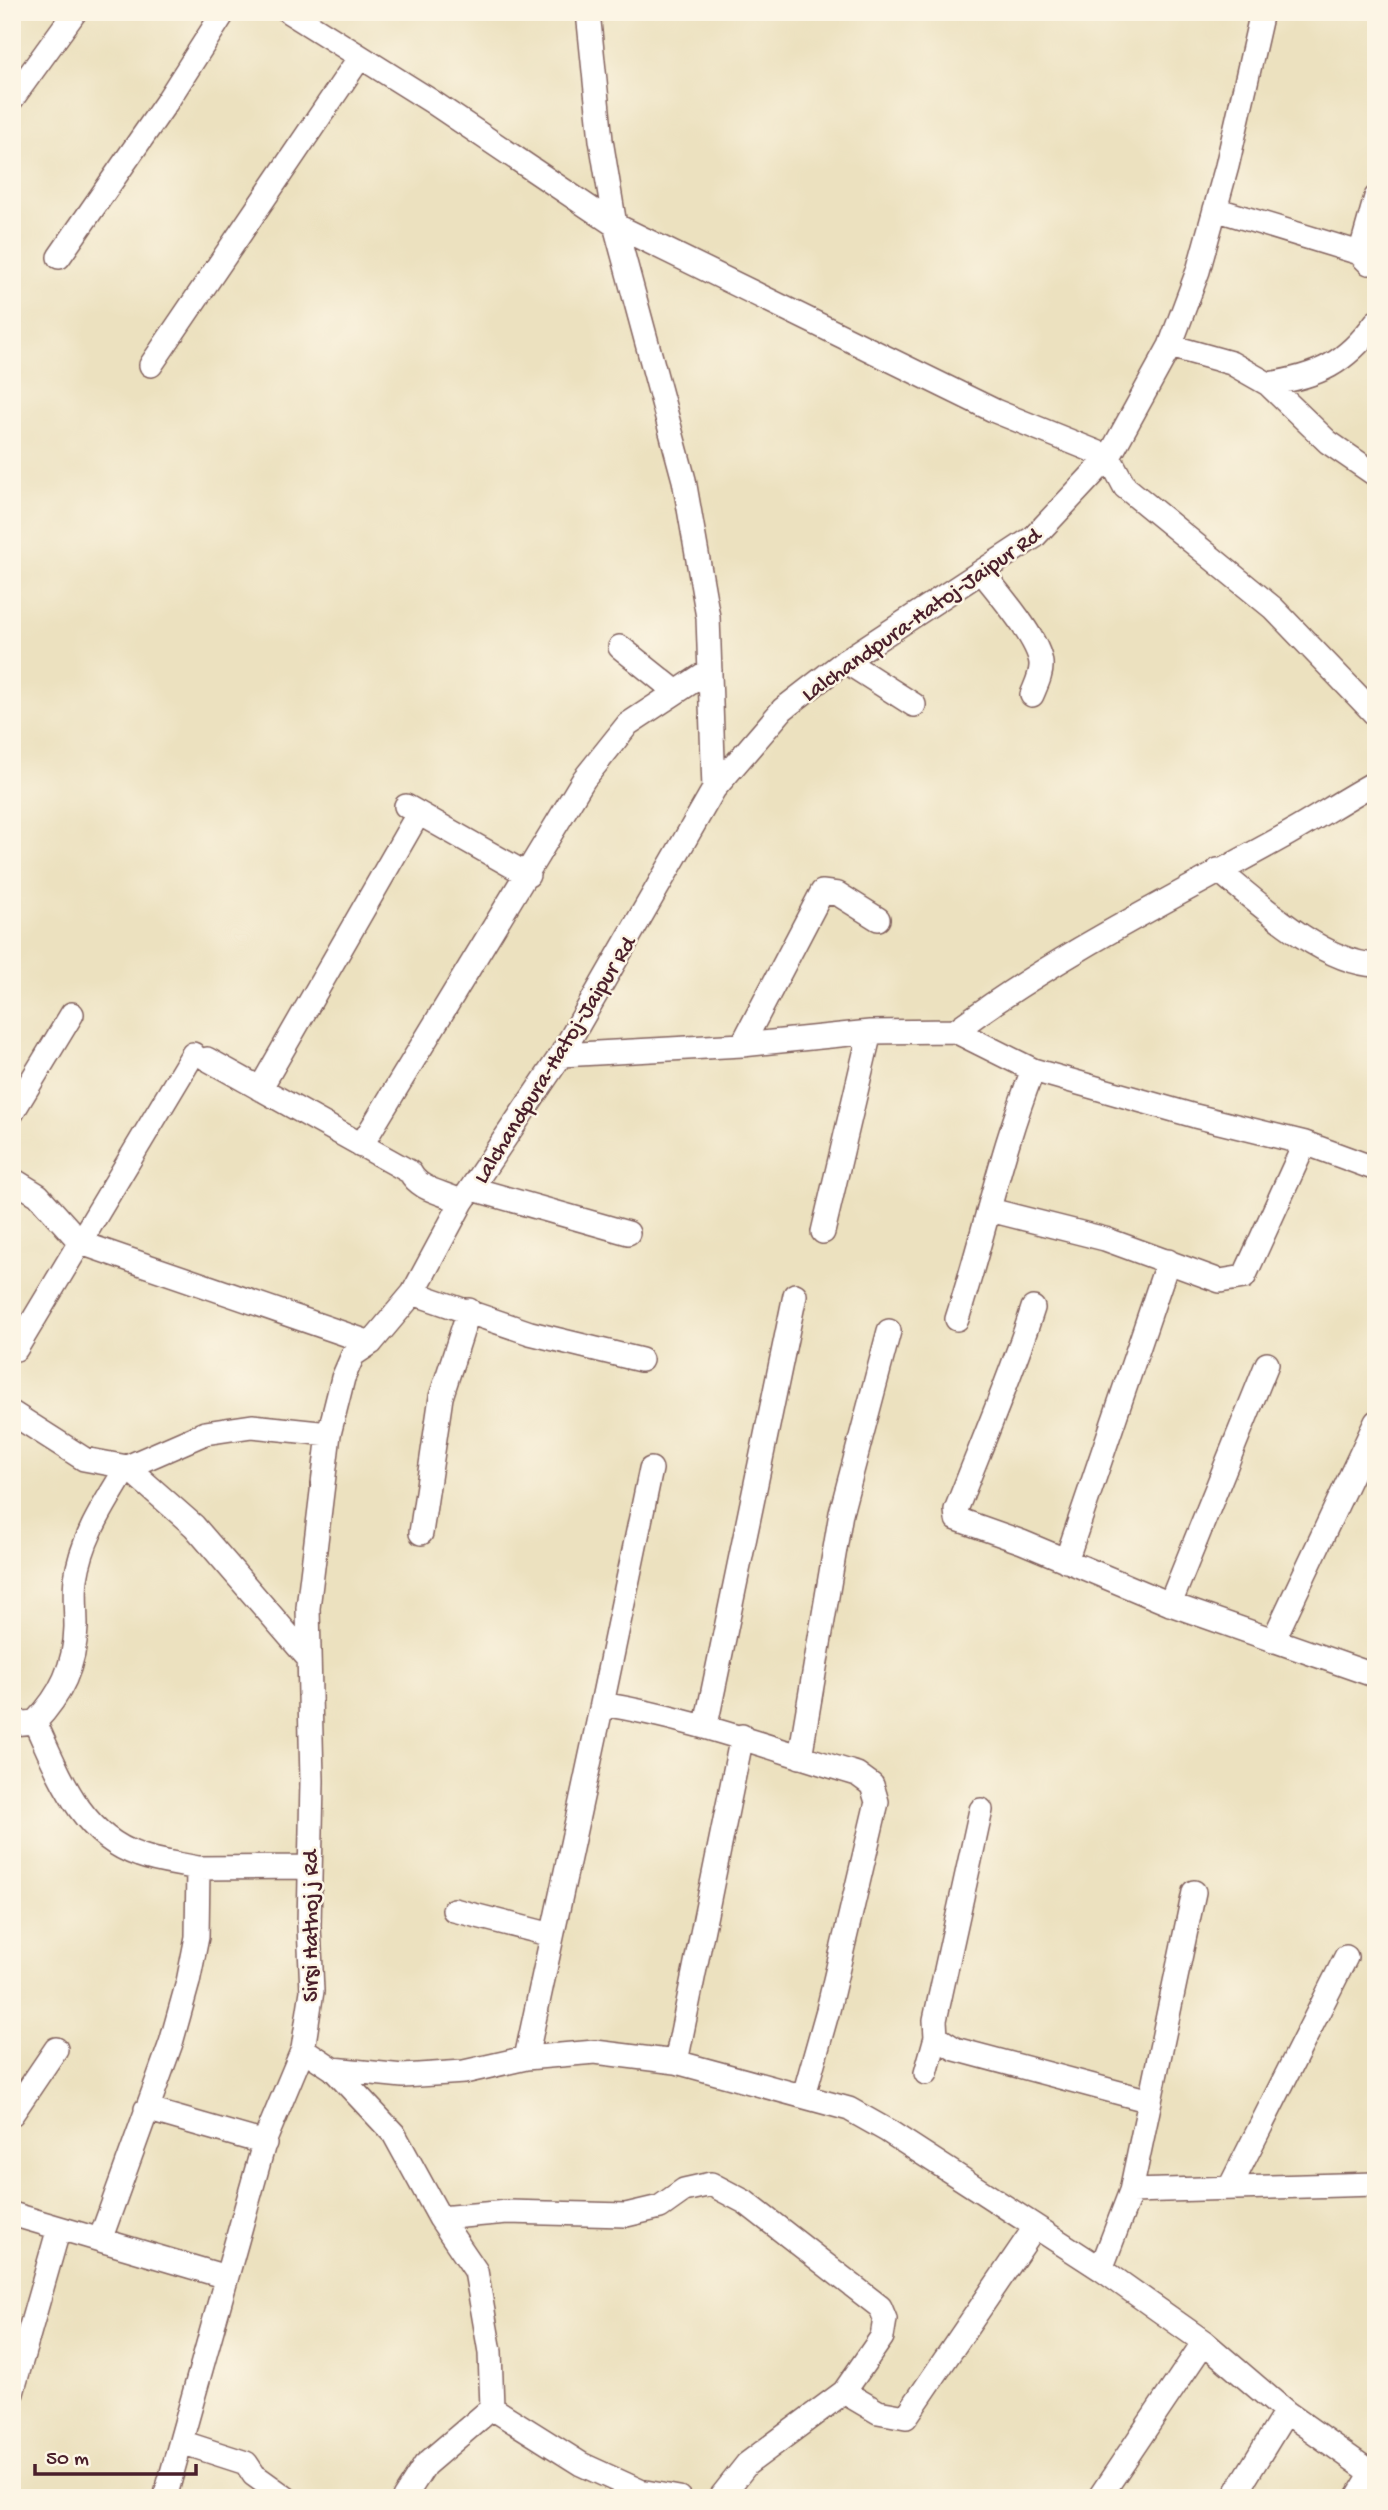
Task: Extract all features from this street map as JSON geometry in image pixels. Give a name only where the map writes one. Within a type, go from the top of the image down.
[{"type":"street","points":[[12,99],[75,12]]},
{"type":"street","points":[[59,257],[166,103],[224,12]]},
{"type":"street","points":[[289,12],[615,225],[995,411],[1109,457],[1125,487],[1273,608],[1376,716]]},
{"type":"street","points":[[588,12],[601,140],[615,225],[684,480],[708,617],[714,789]]},
{"type":"street","name":"Lalchandpura-Hatoj-Jaipur Rd","points":[[343,1377],[354,1354],[371,1343],[413,1293],[467,1195],[561,1055],[714,789],[783,709],[845,661],[924,608],[984,573],[1034,537],[1109,457],[1170,346],[1198,271],[1262,12]]},
{"type":"street","points":[[151,365],[360,57]]},
{"type":"street","points":[[1215,209],[1370,261],[1376,197]]},
{"type":"street","points":[[1268,384],[1302,379],[1332,366],[1358,346],[1376,322]]},
{"type":"street","points":[[1170,346],[1231,363],[1268,384],[1328,442],[1376,475]]},
{"type":"street","points":[[984,573],[1034,645],[1041,662],[1039,678],[1032,695]]},
{"type":"street","points":[[620,647],[676,691]]},
{"type":"street","points":[[845,661],[915,705]]},
{"type":"street","points":[[361,1146],[592,770],[628,724],[710,670]]},
{"type":"street","points":[[955,1031],[1007,992],[1376,782]]},
{"type":"street","points":[[260,1089],[412,810],[528,875]]},
{"type":"street","points":[[1218,870],[1266,910],[1332,953],[1360,965],[1376,965]]},
{"type":"street","points":[[742,1045],[822,892],[838,894],[878,919]]},
{"type":"street","points":[[12,1113],[72,1014]]},
{"type":"street","points":[[561,1055],[742,1045],[870,1032],[955,1031],[1033,1070],[1195,1116],[1305,1143],[1376,1169]]},
{"type":"street","points":[[823,1232],[870,1032]]},
{"type":"street","points":[[16,1349],[81,1243],[149,1123],[200,1056],[410,1172],[416,1182],[426,1189],[467,1195],[628,1233]]},
{"type":"street","points":[[957,1318],[1016,1113],[1033,1070]]},
{"type":"street","points":[[990,1210],[1105,1240],[1220,1281],[1244,1277],[1305,1143]]},
{"type":"street","points":[[12,1179],[38,1195],[81,1243],[371,1343]]},
{"type":"street","points":[[1066,1561],[1168,1261]]},
{"type":"street","points":[[413,1293],[530,1333],[641,1360]]},
{"type":"street","points":[[706,1725],[795,1295]]},
{"type":"street","points":[[1033,1308],[1005,1390],[986,1429],[956,1510],[957,1519],[1022,1542],[1170,1604],[1376,1676]]},
{"type":"street","points":[[421,1533],[442,1397],[469,1310]]},
{"type":"street","points":[[800,1757],[841,1513],[889,1331]]},
{"type":"street","points":[[1170,1604],[1267,1364]]},
{"type":"street","name":"Sirsi Hathoj j Rd","points":[[165,2498],[265,2143],[303,2049],[313,1990],[308,1867],[312,1781],[308,1608],[329,1434],[343,1377]]},
{"type":"street","points":[[12,1413],[84,1459],[127,1467],[194,1526],[309,1660]]},
{"type":"street","points":[[1273,1641],[1376,1422]]},
{"type":"street","points":[[308,1867],[198,1868],[138,1855],[97,1832],[69,1795],[24,1723],[54,1702],[70,1670],[76,1630],[76,1579],[87,1534],[127,1467],[205,1433],[252,1426],[329,1434]]},
{"type":"street","points":[[526,2058],[651,1469]]},
{"type":"street","points":[[602,1704],[706,1725],[743,1736],[857,1774],[872,1785],[877,1802],[828,2010],[804,2095]]},
{"type":"street","points":[[676,2062],[743,1736]]},
{"type":"street","points":[[926,2073],[936,2037],[935,2020],[981,1810]]},
{"type":"street","points":[[100,2240],[171,2043],[188,1982],[197,1937],[198,1868]]},
{"type":"street","points":[[1101,2269],[1131,2192],[1194,1892]]},
{"type":"street","points":[[454,1910],[552,1935]]},
{"type":"street","points":[[1230,2187],[1346,1957]]},
{"type":"street","points":[[936,2037],[955,2049],[1150,2101]]},
{"type":"street","points":[[12,2114],[56,2049]]},
{"type":"street","points":[[303,2049],[333,2069],[394,2134],[440,2218],[476,2271],[489,2352],[492,2408]]},
{"type":"street","points":[[333,2069],[403,2076],[464,2072],[526,2058],[595,2052],[676,2062],[849,2109],[888,2131],[1034,2229],[1101,2269],[1204,2342],[1286,2413],[1374,2474],[1357,2498]]},
{"type":"street","points":[[146,2109],[265,2143]]},
{"type":"street","points":[[1131,2192],[1374,2181]]},
{"type":"street","points":[[440,2218],[507,2211],[626,2215],[660,2207],[684,2190],[711,2184],[744,2202],[880,2307],[885,2319],[882,2337],[844,2392],[747,2464],[720,2498]]},
{"type":"street","points":[[12,2214],[226,2277]]},
{"type":"street","points":[[12,2393],[59,2228]]},
{"type":"street","points":[[844,2392],[878,2412],[906,2417],[1034,2229]]},
{"type":"street","points":[[1099,2498],[1204,2342]]},
{"type":"street","points":[[492,2408],[633,2493],[679,2498]]},
{"type":"street","points":[[404,2498],[425,2465],[492,2408]]},
{"type":"street","points":[[1233,2498],[1286,2413]]},
{"type":"street","points":[[181,2442],[246,2463],[254,2475],[286,2498]]}]
